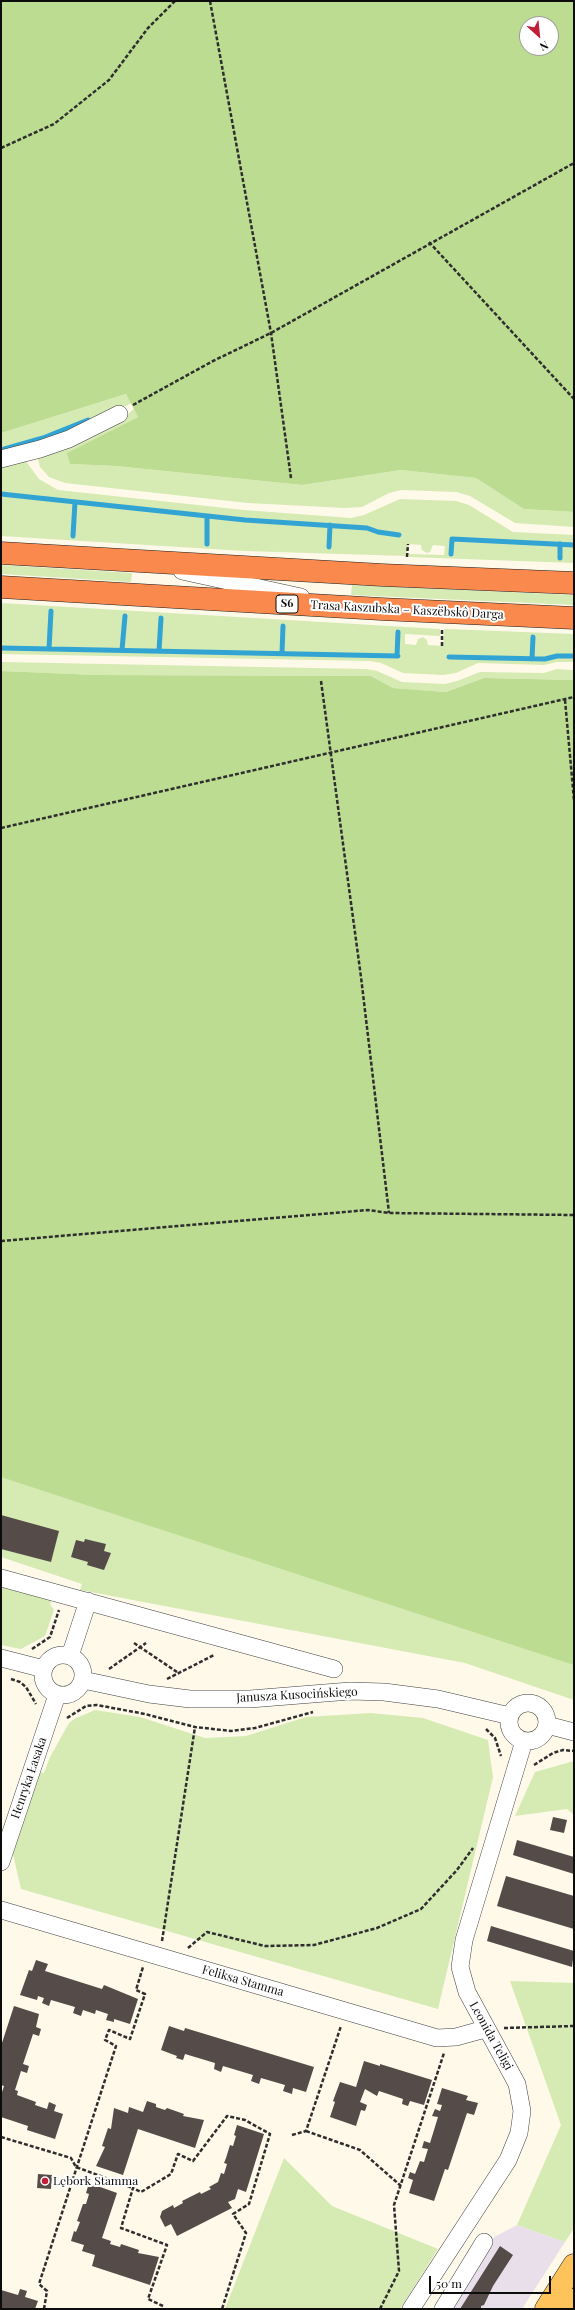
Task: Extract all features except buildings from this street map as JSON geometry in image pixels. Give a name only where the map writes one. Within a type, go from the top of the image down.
[{"type":"highway","points":[[1,553],[352,573],[574,583]]},
{"type":"highway","name":"Trasa Kaszubska – Kaszëbskô Darga","points":[[1,587],[351,608],[574,618]]},
{"type":"main road","points":[[546,2309],[574,2265]]},
{"type":"main road","points":[[567,2309],[574,2300]]},
{"type":"street","points":[[1,459],[40,449],[69,439],[119,414]]},
{"type":"street","points":[[135,561],[351,608]]},
{"type":"street","points":[[133,595],[352,573]]},
{"type":"street","name":"Janusza Kusocińskiego","points":[[1,1578],[334,1669]]},
{"type":"street","points":[[70,1656],[88,1601]]},
{"type":"street","points":[[64,1655],[70,1656],[80,1663],[83,1680],[76,1691],[70,1694],[58,1694],[47,1687],[43,1675],[44,1669],[52,1659],[64,1655]]},
{"type":"street","points":[[1,1658],[44,1669]]},
{"type":"street","name":"Janusza Kusocińskiego","points":[[83,1680],[148,1694],[190,1699],[250,1699],[350,1691],[384,1692],[438,1699],[510,1716]]},
{"type":"street","name":"Henryka Łasaka","points":[[1,1862],[58,1694]]},
{"type":"street","points":[[521,1705],[536,1705],[542,1710],[547,1725],[539,1738],[524,1741],[512,1732],[509,1724],[510,1716],[514,1709],[521,1705]]},
{"type":"street","points":[[547,1725],[574,1732]]},
{"type":"street","name":"Leonida Teligi","points":[[411,2309],[508,2160],[516,2143],[521,2123],[522,2111],[517,2084],[485,2029],[466,1992],[460,1967],[464,1940],[524,1741]]},
{"type":"street","name":"Feliksa Stamma","points":[[1,1910],[437,2038],[449,2037],[485,2029]]},
{"type":"street","points":[[443,2309],[484,2242]]},
{"type":"street","points":[[446,2254],[469,2267]]},
{"type":"path","points":[[1,148],[54,124],[109,80],[148,28],[175,1]]},
{"type":"path","points":[[210,1],[271,333],[291,478]]},
{"type":"path","points":[[119,414],[206,364],[271,333],[429,242],[574,163]]},
{"type":"path","points":[[429,242],[574,399]]},
{"type":"path","points":[[407,557],[408,544]]},
{"type":"path","points":[[442,629],[442,646]]},
{"type":"path","points":[[321,681],[332,753],[389,1213]]},
{"type":"path","points":[[1,828],[574,697]]},
{"type":"path","points":[[564,700],[574,800]]},
{"type":"path","points":[[1,1241],[368,1210],[389,1213],[574,1215]]},
{"type":"path","points":[[20,1682],[27,1654],[50,1637],[61,1604],[60,1594]]},
{"type":"path","points":[[134,1643],[177,1672]]},
{"type":"path","points":[[105,1674],[146,1643]]},
{"type":"path","points":[[166,1680],[177,1672],[214,1655]]},
{"type":"path","points":[[7,1678],[20,1682],[32,1696],[36,1709],[66,1720],[86,1706],[97,1705],[145,1714],[195,1727],[222,1731],[241,1730],[317,1711]]},
{"type":"path","points":[[160,1957],[195,1727]]},
{"type":"path","points":[[483,1727],[489,1730],[495,1738],[502,1758],[517,1763],[533,1767],[542,1758],[553,1753],[564,1750],[574,1751]]},
{"type":"path","points":[[44,2309],[47,2291],[40,2284],[76,2167],[116,2046],[105,2040],[109,2030],[130,2039],[145,1994],[136,1990],[160,1957],[207,1932],[265,1946],[314,1945],[377,1928],[421,1909],[457,1870],[474,1847]]},
{"type":"path","points":[[306,2131],[346,2011]]},
{"type":"path","points":[[485,2029],[543,2025],[574,2026]]},
{"type":"path","points":[[380,2309],[398,2271],[394,2206],[449,2037]]},
{"type":"path","points":[[1,2137],[71,2158],[76,2167],[141,2192],[170,2174],[178,2154],[194,2161],[227,2116],[245,2120],[270,2134],[249,2204],[233,2214],[246,2233],[222,2309]]},
{"type":"path","points":[[292,2135],[306,2131],[360,2150],[401,2186]]},
{"type":"path","points":[[133,2188],[122,2228],[167,2245],[148,2299],[163,2306]]},
{"type":"shaded area","points":[[517,2225],[565,2242],[522,2309],[448,2309],[494,2237]]},
{"type":"green space","points":[[1,1],[574,1],[574,512],[524,509],[476,478],[401,470],[302,485],[116,466],[70,464],[67,453],[138,417],[126,394],[1,433]]},
{"type":"green space","points":[[126,394],[131,403],[128,405],[81,427],[1,453],[1,433]]},
{"type":"green space","points":[[134,409],[138,417],[68,453],[70,464],[116,466],[302,485],[401,470],[476,478],[524,509],[574,512],[574,527],[515,523],[470,496],[456,492],[401,490],[389,493],[362,507],[345,508],[248,503],[65,483],[49,477],[40,467],[38,460],[39,457],[122,419]]},
{"type":"green space","points":[[25,460],[39,479],[58,490],[244,510],[351,518],[364,515],[400,499],[456,501],[469,505],[513,532],[574,535],[574,563],[409,557],[409,554],[444,555],[445,546],[433,545],[430,552],[427,553],[422,550],[421,545],[408,544],[406,556],[244,551],[1,536],[1,465]]},
{"type":"green space","points":[[1,565],[132,573],[131,582],[1,574]]},
{"type":"green space","points":[[352,585],[574,595],[574,605],[351,595]]},
{"type":"green space","points":[[1,603],[440,629],[440,636],[405,634],[405,644],[416,645],[418,639],[423,637],[427,640],[428,645],[443,646],[444,629],[574,634],[574,662],[557,662],[544,665],[478,663],[456,673],[443,675],[403,673],[381,663],[370,661],[1,654]]},
{"type":"green space","points":[[1,662],[367,669],[377,671],[402,682],[445,684],[480,672],[544,673],[557,669],[574,670],[574,680],[484,678],[446,692],[393,688],[371,676],[96,675],[1,671]]},
{"type":"green space","points":[[1,671],[96,675],[371,676],[393,688],[446,692],[484,678],[574,680],[574,1665],[1,1477]]},
{"type":"green space","points":[[1,1476],[574,1663],[574,1700],[465,1663],[80,1590],[82,1584],[1,1557]]},
{"type":"green space","points":[[1,1587],[52,1600],[50,1604],[54,1610],[45,1636],[21,1649],[1,1645]]},
{"type":"green space","points":[[95,1710],[140,1717],[205,1738],[246,1736],[306,1717],[371,1713],[423,1718],[488,1740],[493,1777],[438,2009],[21,1889],[12,1850],[40,1772],[44,1773],[50,1757],[69,1723],[74,1719]]},
{"type":"green space","points":[[574,1761],[574,1815],[567,1809],[515,1816],[535,1772]]},
{"type":"green space","points":[[510,1981],[574,1983],[574,2228],[565,2242],[517,2225],[561,2125]]},
{"type":"green space","points":[[284,2158],[332,2206],[438,2249],[400,2309],[225,2309]]},
{"type":"waterway","points":[[1,450],[43,438],[88,420]]},
{"type":"waterway","points":[[1,494],[245,520],[367,528],[378,532],[399,535]]},
{"type":"waterway","points":[[73,536],[75,502]]},
{"type":"waterway","points":[[207,516],[207,544]]},
{"type":"waterway","points":[[329,547],[330,525]]},
{"type":"waterway","points":[[451,554],[452,539],[574,545]]},
{"type":"waterway","points":[[560,544],[560,558]]},
{"type":"waterway","points":[[49,649],[51,611]]},
{"type":"waterway","points":[[122,650],[125,616]]},
{"type":"waterway","points":[[159,651],[161,618]]},
{"type":"waterway","points":[[282,653],[283,626]]},
{"type":"waterway","points":[[397,656],[398,632]]},
{"type":"waterway","points":[[532,659],[533,637]]},
{"type":"waterway","points":[[1,648],[398,656]]},
{"type":"waterway","points":[[449,657],[545,659],[557,656],[574,656]]},
{"type":"place","name":"Lębork Stamma","points":[[45,2181]]}]
